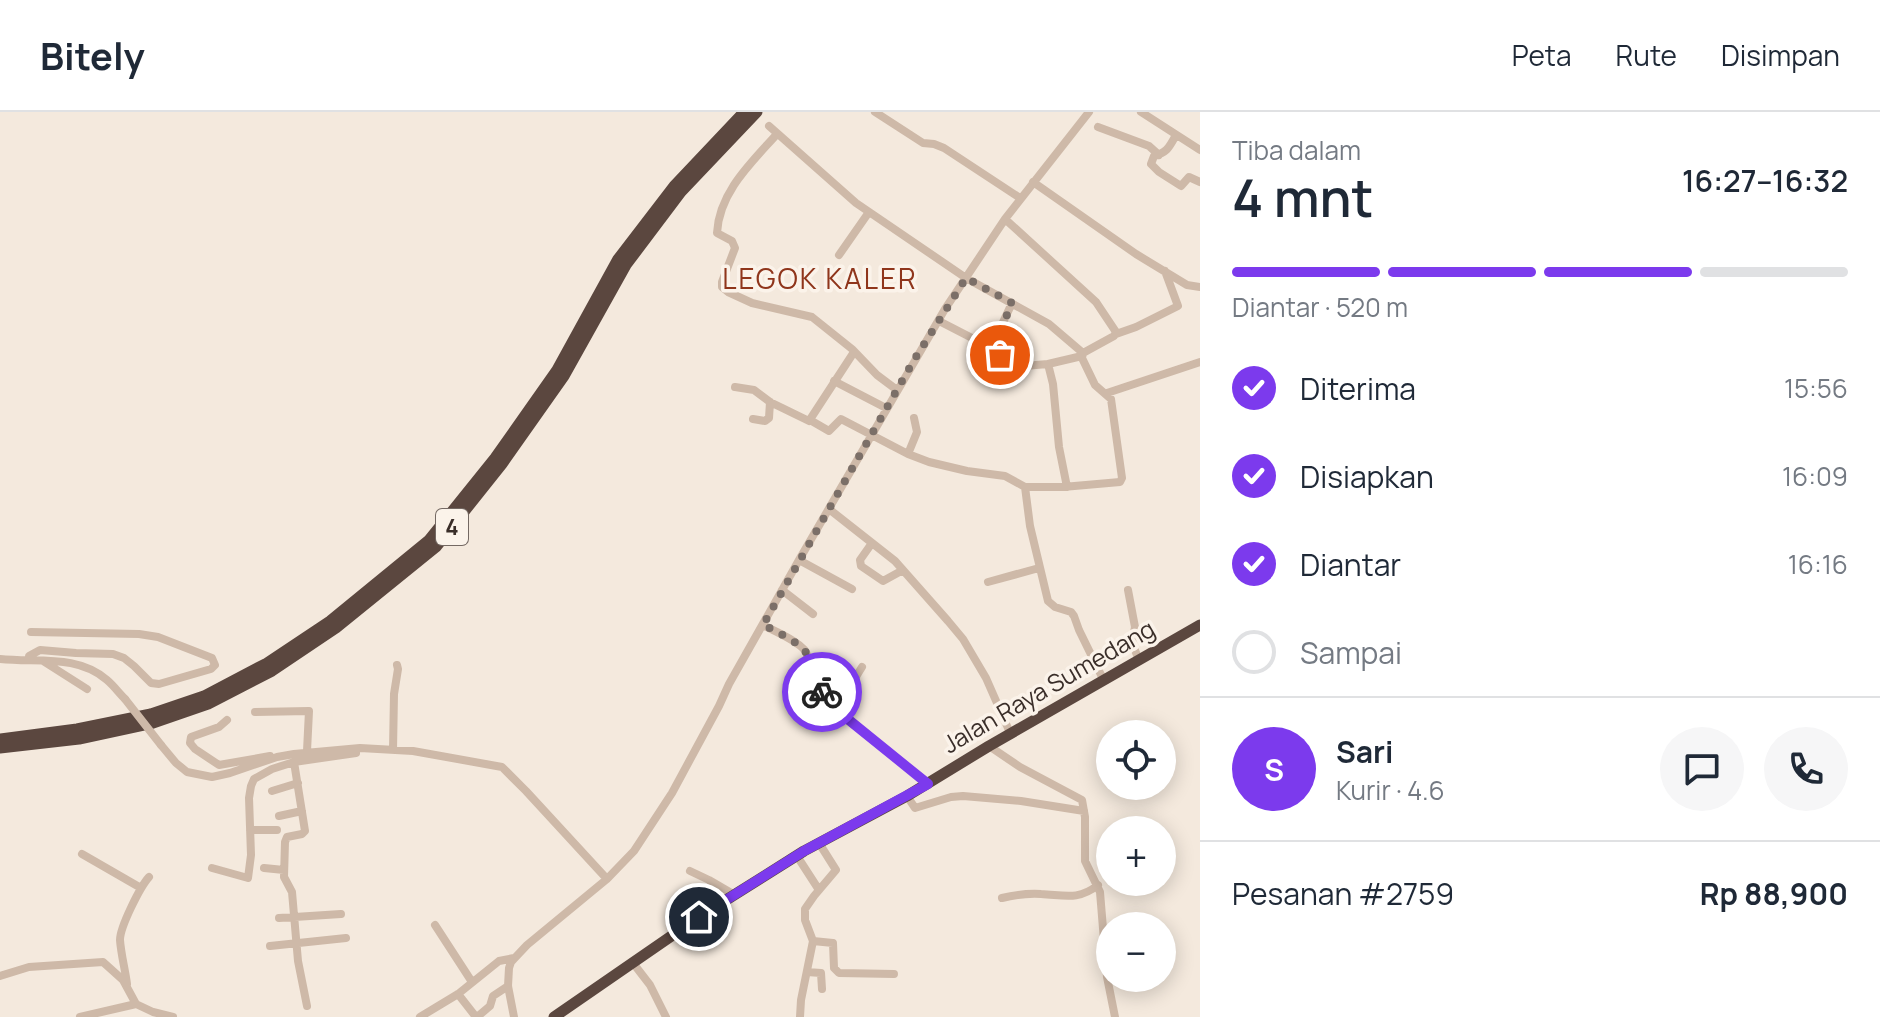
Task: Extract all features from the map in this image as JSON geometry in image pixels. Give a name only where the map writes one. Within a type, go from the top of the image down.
[{"type":"highway","name":"4","points":[[0,739],[77,729],[136,717],[204,696],[267,663],[330,621],[429,540],[495,458],[557,370],[618,259],[674,186],[744,112]]},
{"type":"highway","name":"4","points":[[0,748],[79,739],[153,723],[208,704],[272,671],[336,628],[436,547],[502,464],[564,376],[626,265],[681,192],[757,112]]},
{"type":"highway","name":"Jalan Raya Sumedang","points":[[557,1016],[733,894],[1200,625]]},
{"type":"street","points":[[875,112],[923,143],[944,148],[1020,198]]},
{"type":"street","points":[[514,1017],[508,986],[509,968],[514,958],[607,879],[634,851],[672,793],[782,590],[939,321],[1020,198],[1089,112]]},
{"type":"street","points":[[1141,112],[1200,150]]},
{"type":"street","points":[[769,126],[856,203],[966,278],[1049,324],[1082,354],[1100,391],[1107,393],[1200,362]]},
{"type":"street","points":[[1098,127],[1149,146],[1159,155]]},
{"type":"street","points":[[777,134],[742,173],[727,198],[717,230],[719,236],[732,241],[735,248],[722,287],[752,303],[812,317],[897,390]]},
{"type":"street","points":[[1176,135],[1167,151],[1154,156],[1151,162],[1159,172],[1181,186],[1189,177],[1200,182]]},
{"type":"street","points":[[1033,182],[1136,254],[1187,285],[1200,287]]},
{"type":"street","points":[[839,255],[869,212]]},
{"type":"street","points":[[1005,219],[1096,302],[1116,334]]},
{"type":"street","points":[[1012,303],[998,333],[993,353],[1014,358],[1024,366],[1048,364],[1082,354],[1116,334],[1178,306],[1165,271]]},
{"type":"street","points":[[939,321],[972,338]]},
{"type":"street","points":[[810,420],[854,352]]},
{"type":"street","points":[[1048,364],[1067,487]]},
{"type":"street","points":[[834,381],[886,408]]},
{"type":"street","points":[[735,387],[754,390],[770,402],[829,431],[841,419],[929,462],[1005,476],[1025,487],[1116,484],[1121,480],[1111,399],[1107,393]]},
{"type":"street","points":[[753,419],[765,421],[769,418],[770,402]]},
{"type":"street","points":[[908,454],[917,432],[914,418]]},
{"type":"street","points":[[1025,487],[1030,526],[1048,601],[1074,616],[1104,681]]},
{"type":"street","points":[[829,509],[895,561],[963,639],[986,678],[1011,735]]},
{"type":"street","points":[[872,543],[860,560],[861,566],[883,581],[903,570]]},
{"type":"street","points":[[799,560],[852,589]]},
{"type":"street","points":[[988,582],[1039,568]]},
{"type":"street","points":[[782,590],[813,614]]},
{"type":"street","points":[[1128,590],[1135,627],[1132,643],[1139,660]]},
{"type":"street","points":[[763,625],[805,651],[807,658],[798,681],[841,701]]},
{"type":"street","points":[[29,659],[33,652],[40,650],[113,654],[124,658],[151,683],[159,684],[211,669],[215,665],[212,658],[158,637],[31,632]]},
{"type":"street","points":[[0,659],[43,660],[81,665],[94,671],[108,680],[176,763],[187,772],[212,777],[307,751],[360,748],[413,751],[505,769],[607,879]]},
{"type":"street","points":[[43,660],[87,689]]},
{"type":"street","points":[[393,750],[397,665]]},
{"type":"street","points":[[862,667],[838,706],[839,712],[928,784]]},
{"type":"street","points":[[255,712],[309,711],[307,751]]},
{"type":"street","points":[[227,720],[219,727],[191,737],[190,743],[219,765],[277,757]]},
{"type":"street","points":[[989,746],[1020,767],[1080,798],[1084,811],[1085,861],[1096,881]]},
{"type":"street","points":[[212,868],[248,878],[251,855],[249,798],[254,779],[294,762],[344,756],[357,753],[360,748]]},
{"type":"street","points":[[294,762],[305,831],[287,837],[284,877],[292,892],[298,961],[307,1006]]},
{"type":"street","points":[[272,791],[298,783]]},
{"type":"street","points":[[907,796],[914,808],[963,796],[1084,811]]},
{"type":"street","points":[[279,816],[302,811]]},
{"type":"street","points":[[250,830],[277,830]]},
{"type":"street","points":[[800,1017],[813,941],[805,915],[808,903],[836,870],[819,843]]},
{"type":"street","points":[[82,854],[141,888]]},
{"type":"street","points":[[797,856],[819,890]]},
{"type":"street","points":[[264,868],[284,870]]},
{"type":"street","points":[[690,871],[733,894]]},
{"type":"street","points":[[136,1004],[127,985],[120,938],[121,930],[149,877]]},
{"type":"street","points":[[1002,898],[1018,894],[1075,896],[1096,887]]},
{"type":"street","points":[[1100,896],[1107,977],[1115,1017]]},
{"type":"street","points":[[279,918],[341,914]]},
{"type":"street","points":[[435,925],[472,982]]},
{"type":"street","points":[[270,946],[346,938]]},
{"type":"street","points":[[813,941],[833,943],[834,968],[839,973],[894,974]]},
{"type":"street","points":[[420,1017],[436,1014],[499,961],[514,958]]},
{"type":"street","points":[[0,976],[29,967],[98,962],[106,964],[127,985]]},
{"type":"street","points":[[633,963],[650,985],[666,1017]]},
{"type":"street","points":[[807,972],[821,973],[822,989]]},
{"type":"street","points":[[458,994],[477,1017],[490,1006],[493,996],[508,986]]},
{"type":"street","points":[[80,1017],[136,1004],[173,1017]]},
{"type":"way so far","points":[[822,692],[798,681],[807,658],[805,651],[763,625],[914,360],[966,278],[1012,303],[993,348],[993,353],[1000,355]]},
{"type":"district","name":"LEGOK KALER","points":[[820,279]]},
{"type":"route","points":[[699,917],[804,851],[928,784],[839,712],[841,701],[822,692]]}]
